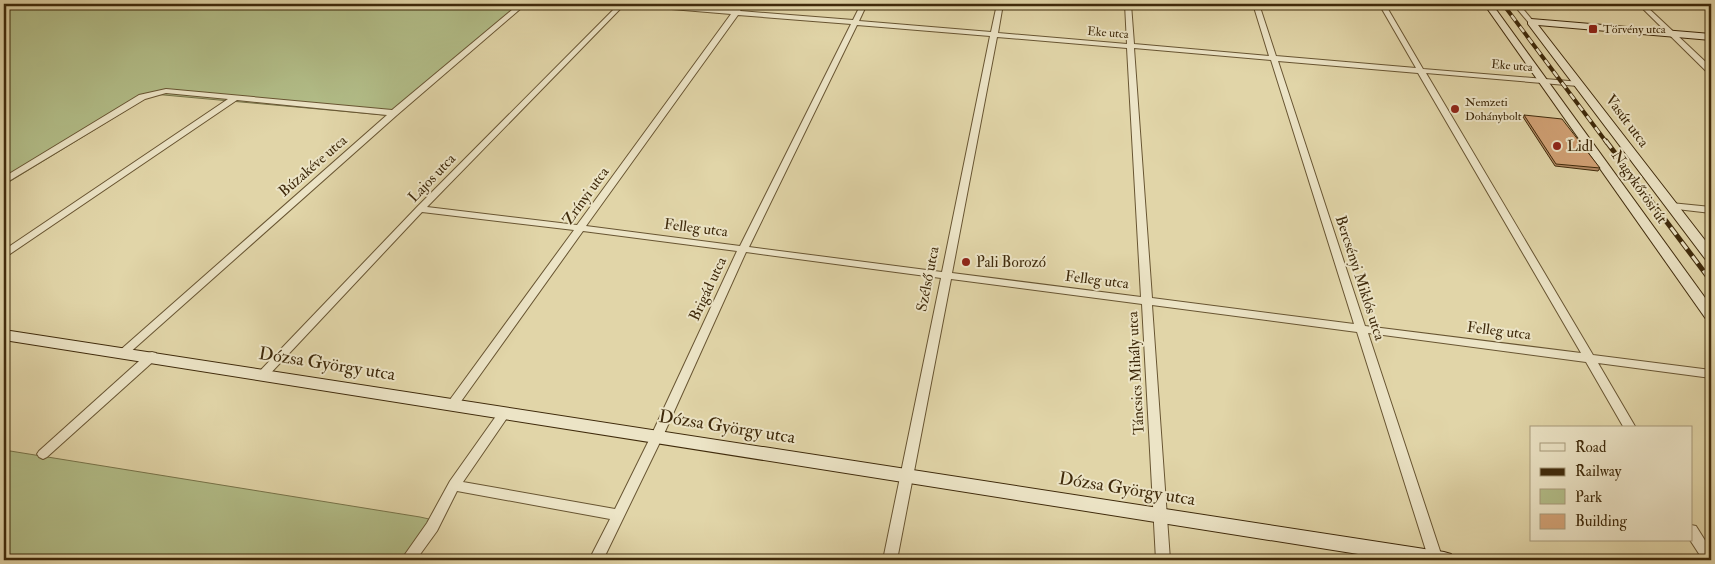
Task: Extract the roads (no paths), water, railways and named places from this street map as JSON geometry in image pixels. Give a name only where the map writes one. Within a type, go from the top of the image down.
[{"type":"street","name":"Búzakéve utca","points":[[123,352],[394,113],[523,4]]},
{"type":"street","name":"Lajos utca","points":[[263,374],[420,209],[622,4]]},
{"type":"street","name":"Eke utca","points":[[636,4],[1578,84]]},
{"type":"street","name":"Zrínyi utca","points":[[452,404],[742,4]]},
{"type":"street","name":"Brigád utca","points":[[596,560],[658,436],[743,249],[864,4]]},
{"type":"street","name":"Szélső utca","points":[[890,560],[1000,4]]},
{"type":"street","name":"Táncsics Mihály utca","points":[[1128,4],[1147,301],[1158,514],[1163,560]]},
{"type":"street","name":"Bercsényi Miklós utca","points":[[1256,4],[1360,328],[1439,560]]},
{"type":"street","points":[[1382,4],[1629,426]]},
{"type":"street","name":"Nagykőrösi út","points":[[1488,4],[1711,316]]},
{"type":"street","name":"Vasút utca","points":[[1516,4],[1711,257]]},
{"type":"street","points":[[1641,4],[1711,71]]},
{"type":"street","points":[[1531,22],[1711,37]]},
{"type":"street","points":[[4,181],[142,97],[166,91],[394,113]]},
{"type":"street","points":[[4,254],[235,98]]},
{"type":"street","points":[[1671,206],[1711,210]]},
{"type":"street","name":"Felleg utca","points":[[420,209],[1711,374]]},
{"type":"street","name":"Dózsa György utca","points":[[4,335],[152,356],[1439,560]]},
{"type":"street","points":[[44,454],[152,356]]},
{"type":"street","points":[[408,560],[432,527],[454,485],[505,412]]},
{"type":"street","points":[[454,485],[618,515]]},
{"type":"street","points":[[1692,532],[1710,560]]},
{"type":"railway","points":[[1503,4],[1607,143]]},
{"type":"railway","points":[[1606,141],[1711,281]]},
{"type":"place","name":"Törvény utca","points":[[1593,29]]},
{"type":"place","name":"Nemzeti Dohánybolt","points":[[1455,109]]},
{"type":"place","name":"Lidl","points":[[1557,146]]},
{"type":"place","name":"Pali Borozó","points":[[966,262]]}]
